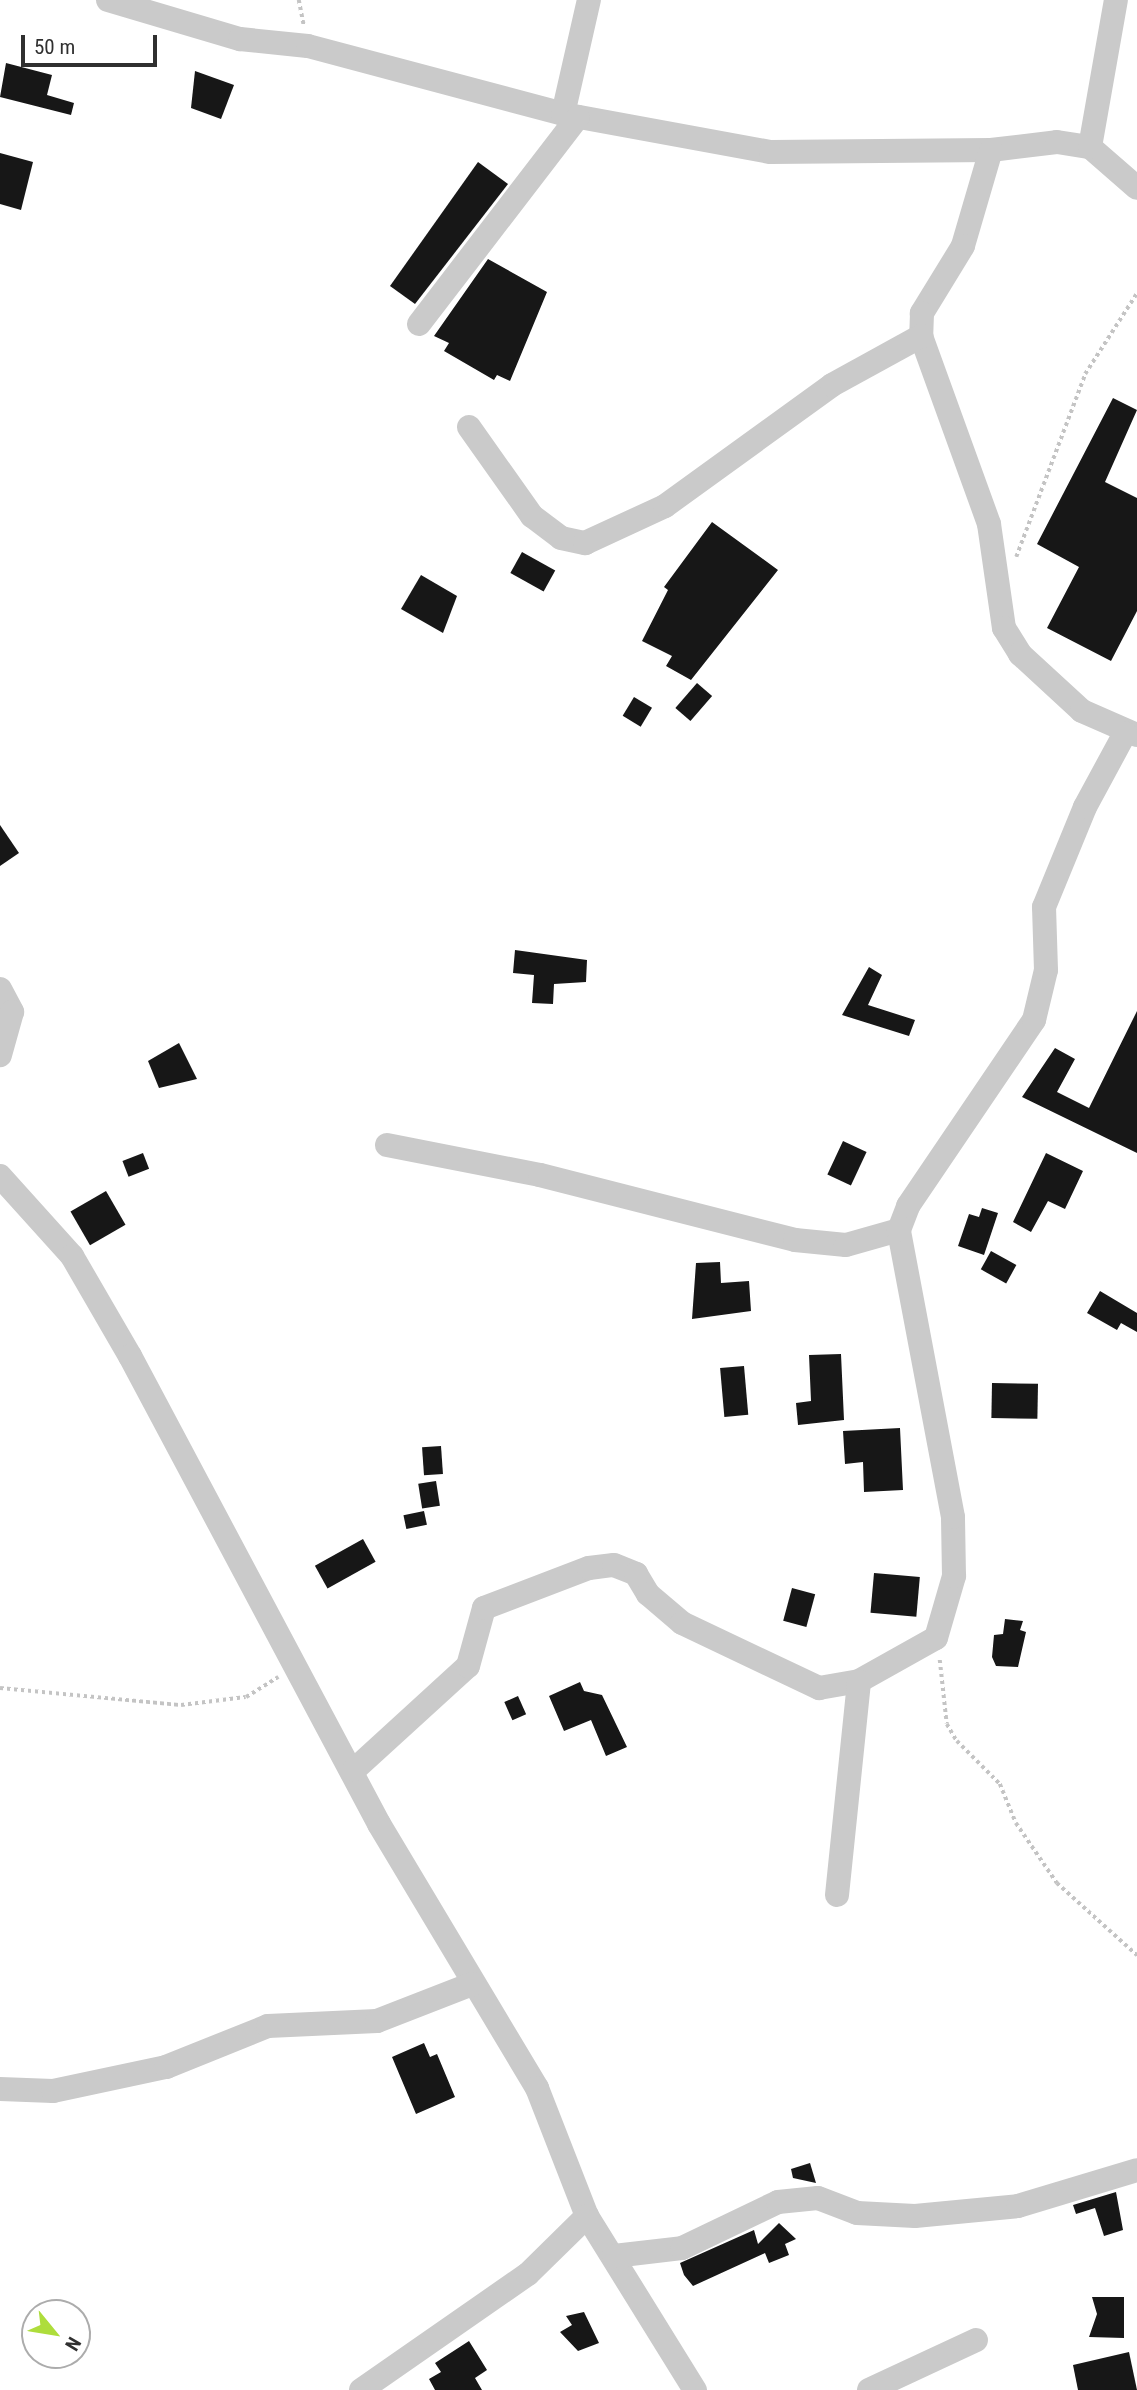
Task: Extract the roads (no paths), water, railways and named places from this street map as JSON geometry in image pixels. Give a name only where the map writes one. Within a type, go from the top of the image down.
[{"type":"street","points":[[107,0],[240,39],[308,46],[570,115],[771,152],[991,150],[1057,142],[1090,147],[1137,188]]},
{"type":"street","points":[[419,324],[570,115],[589,0]]},
{"type":"street","points":[[1090,147],[1116,0]]},
{"type":"street","points":[[354,1770],[468,1666],[484,1608],[589,1568],[614,1565],[636,1574],[648,1594],[682,1623],[806,1684],[834,1688],[859,1681],[936,1638],[954,1576],[953,1517],[899,1230],[908,1206],[1034,1020],[1046,970],[1044,907],[1085,807],[1131,734],[1082,711],[1020,654],[1004,628],[989,524],[920,336],[922,313],[963,246],[991,150]]},
{"type":"street","points":[[469,426],[532,516],[561,538],[585,543],[665,506],[832,386],[920,336]]},
{"type":"street","points":[[0,989],[12,1012],[0,1055]]},
{"type":"street","points":[[387,1145],[540,1175],[796,1240],[846,1245],[899,1230]]},
{"type":"street","points":[[0,1175],[72,1256],[294,1666],[472,1984],[537,2088],[587,2216],[695,2390]]},
{"type":"street","points":[[837,1895],[859,1681]]},
{"type":"street","points":[[0,2090],[53,2091],[166,2067],[268,2026],[377,2021],[472,1984]]},
{"type":"street","points":[[614,2256],[682,2248],[778,2202],[818,2197],[857,2213],[915,2216],[1018,2206],[1137,2169]]},
{"type":"street","points":[[360,2390],[528,2274],[587,2216]]},
{"type":"street","points":[[869,2390],[976,2340]]}]
